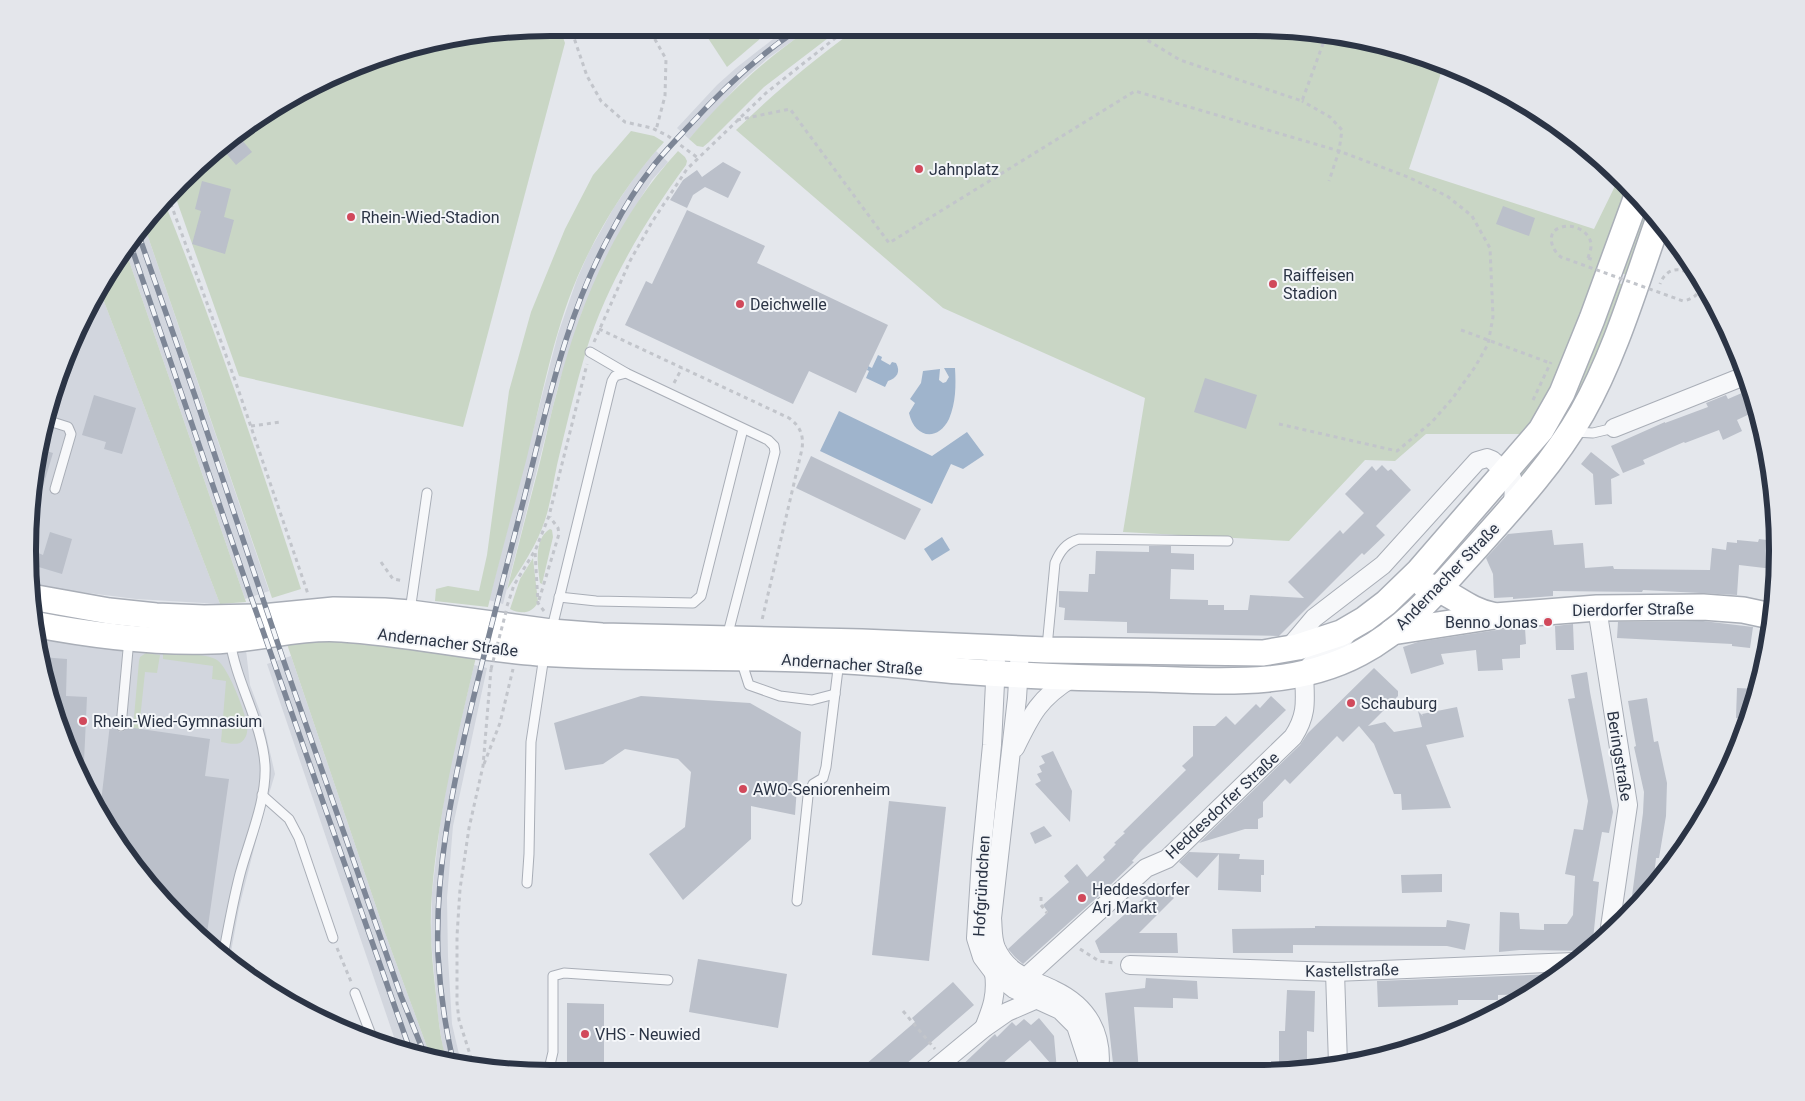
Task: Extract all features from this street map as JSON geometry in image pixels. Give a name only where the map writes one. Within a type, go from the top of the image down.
[{"type":"street","name":"Andernacher Straße","points":[[733,648],[862,642],[1008,649],[1270,653],[1319,642],[1353,627],[1381,607],[1404,586],[1541,430],[1559,399],[1592,319],[1635,205]]},
{"type":"street","name":"Andernacher Straße","points":[[42,624],[130,625],[165,616],[262,617],[361,609],[410,613],[547,633],[733,648],[839,661],[1007,674],[1072,678],[1231,681],[1266,680],[1304,674],[1358,654],[1392,632],[1439,589],[1540,474],[1570,432],[1589,401],[1609,356],[1655,228]]},
{"type":"street","points":[[1614,428],[1739,378]]},
{"type":"street","points":[[1287,650],[1314,618],[1383,566],[1477,461],[1487,458],[1492,460],[1512,478],[1514,484],[1513,506]]},
{"type":"street","name":"Dierdorfer Straße","points":[[1404,586],[1422,584],[1439,589],[1469,607],[1495,616]]},
{"type":"street","name":"Andernacher Straße","points":[[39,599],[84,608],[174,641],[230,640],[333,628],[517,651],[547,633]]},
{"type":"street","name":"Dierdorfer Straße","points":[[1392,632],[1495,616],[1597,608],[1703,607],[1742,610],[1764,615]]},
{"type":"street","name":"Beringstraße","points":[[1597,608],[1628,805],[1611,921]]},
{"type":"street","points":[[1304,674],[1312,663],[1344,639],[1353,627]]},
{"type":"street","name":"Hofgründchen","points":[[1008,649],[1009,760],[992,918],[993,936],[997,949],[1017,979],[1036,999],[1060,1010],[1076,1026],[1089,1065]]},
{"type":"street","name":"Hofgründchen","points":[[1007,674],[992,745],[980,867],[976,938],[982,957],[994,973],[1017,979],[1068,998],[1078,1005],[1088,1016],[1098,1040],[1100,1065]]},
{"type":"street","name":"Heddesdorfer Straße","points":[[1017,979],[1070,938],[1146,868],[1167,859],[1293,737],[1303,719],[1305,698],[1304,674]]},
{"type":"street","points":[[1009,760],[1032,713],[1038,705],[1072,678]]},
{"type":"street","name":"Kastellstraße","points":[[1130,965],[1335,972],[1562,963]]},
{"type":"street","points":[[1335,972],[1338,1058]]},
{"type":"street","points":[[984,1028],[992,1009],[996,988],[994,973]]},
{"type":"street","points":[[1007,1012],[1014,999],[1017,979]]},
{"type":"street","points":[[939,1065],[984,1028],[1007,1012],[1036,999]]},
{"type":"lane","points":[[590,352],[626,373],[768,440],[774,446],[775,452],[733,648],[749,685],[780,696],[812,700],[835,694]]},
{"type":"lane","points":[[527,883],[531,742],[547,633],[559,597],[612,381],[615,376],[626,373]]},
{"type":"lane","points":[[53,422],[68,426],[71,434],[55,488]]},
{"type":"lane","points":[[1570,432],[1593,433],[1614,428]]},
{"type":"lane","points":[[559,597],[577,600],[693,604],[701,596],[743,429]]},
{"type":"lane","points":[[410,613],[427,492]]},
{"type":"lane","points":[[1047,650],[1055,564],[1058,554],[1071,541],[1079,539],[1228,541]]},
{"type":"lane","points":[[121,726],[130,625]]},
{"type":"lane","points":[[225,948],[240,874],[262,795],[265,767],[261,739],[236,671],[230,640]]},
{"type":"lane","points":[[796,901],[808,796],[813,784],[823,778],[826,767],[839,661]]},
{"type":"lane","points":[[262,795],[289,819],[299,838],[333,938]]},
{"type":"lane","points":[[550,1065],[552,1052],[553,976],[564,973],[668,980]]},
{"type":"lane","points":[[355,993],[370,1032]]},
{"type":"path","points":[[573,36],[587,76],[601,101],[624,122],[656,130],[683,146],[698,158]]},
{"type":"path","points":[[653,36],[666,59],[665,96],[656,130]]},
{"type":"path","points":[[471,1058],[459,1020],[457,1003],[457,936],[460,889],[469,828],[483,766],[491,669],[514,585],[535,551],[549,516],[590,352],[608,308],[641,241],[679,180],[698,158],[737,120],[773,88],[838,36]]},
{"type":"path","points":[[1141,36],[1180,60],[1302,100],[1330,116],[1342,130],[1339,152],[1329,181]]},
{"type":"path","points":[[1302,100],[1324,41]]},
{"type":"path","points":[[737,120],[790,109],[889,243],[1135,91],[1339,152],[1408,177],[1447,196],[1472,216],[1490,248],[1493,317],[1489,340],[1475,367],[1452,399],[1432,422],[1396,451],[1279,424]]},
{"type":"path","points":[[171,204],[251,426],[308,592],[308,612]]},
{"type":"path","points":[[1588,258],[1592,245],[1589,237],[1583,231],[1571,226],[1562,227],[1555,231],[1551,238],[1554,252],[1567,260],[1683,301],[1690,300],[1697,295],[1698,290]]},
{"type":"path","points":[[1660,284],[1663,276],[1668,271],[1686,272]]},
{"type":"path","points":[[1461,330],[1550,363]]},
{"type":"path","points":[[669,393],[682,368]]},
{"type":"path","points":[[251,426],[281,422]]},
{"type":"path","points":[[538,603],[559,534],[558,528],[549,516]]},
{"type":"path","points":[[535,551],[538,603],[547,633]]},
{"type":"path","points":[[381,562],[393,579],[401,580]]},
{"type":"path","points":[[483,766],[500,723],[517,651]]},
{"type":"path","points":[[1041,897],[1041,905],[1048,912]]},
{"type":"path","points":[[333,938],[355,993]]},
{"type":"path","points":[[1070,938],[1082,950],[1099,961],[1130,965]]},
{"type":"path","points":[[903,1011],[937,1065]]},
{"type":"shaded area","points":[[777,36],[799,36],[767,59],[743,80],[689,139],[677,128],[717,85]]},
{"type":"shaded area","points":[[656,151],[668,162],[652,180],[628,218],[605,260],[582,312],[558,387],[503,604],[489,600],[558,334],[577,279],[589,252],[613,209],[638,172]]},
{"type":"shaded area","points":[[147,233],[269,591],[245,599],[128,258]]},
{"type":"shaded area","points":[[103,298],[220,604],[136,599],[49,588],[37,584],[36,550],[37,517],[46,450],[54,417],[75,354]]},
{"type":"shaded area","points":[[43,633],[246,650],[250,685],[262,717],[275,774],[239,908],[231,953],[211,937],[164,890],[123,836],[105,808],[75,747],[54,684]]},
{"type":"shaded area","points":[[291,656],[385,933],[428,1050],[395,1040],[267,664]]},
{"type":"shaded area","points":[[474,665],[487,668],[453,826],[447,898],[452,1024],[459,1056],[444,1054],[443,1049],[438,1017],[431,939],[432,893],[440,824],[449,771]]},
{"type":"green space","name":"Rhein-Wied-Stadion","points":[[562,36],[565,43],[463,427],[239,376],[176,198],[211,164],[265,123],[293,105],[354,75],[417,54],[450,46],[517,37]]},
{"type":"green space","points":[[707,36],[763,36],[727,67]]},
{"type":"green space","points":[[800,36],[831,36],[764,87],[703,147],[697,146],[689,139],[744,81]]},
{"type":"green space","points":[[847,36],[1254,36],[1288,37],[1355,46],[1388,54],[1441,72],[1409,169],[1594,229],[1616,185],[1627,197],[1583,311],[1529,434],[1426,434],[1395,461],[1365,460],[1289,541],[1123,532],[1145,398],[943,308],[736,130],[792,79]]},
{"type":"green space","points":[[631,131],[654,136],[664,142],[638,173],[615,206],[594,242],[577,278],[561,322],[549,366],[488,607],[435,601],[436,589],[448,586],[479,591],[487,555],[509,391],[531,312],[565,229],[593,175]]},
{"type":"green space","points":[[678,151],[685,157],[686,165],[656,208],[616,277],[595,326],[574,393],[542,529],[507,590],[555,397],[577,324],[603,262],[619,232],[656,177]]},
{"type":"green space","points":[[167,208],[236,394],[301,589],[272,598],[147,233]]},
{"type":"green space","points":[[1639,209],[1650,222],[1630,276],[1615,271]]},
{"type":"green space","points":[[128,258],[246,602],[220,604],[103,298]]},
{"type":"green space","points":[[1612,281],[1627,286],[1585,391],[1518,489],[1515,474]]},
{"type":"green space","points":[[550,529],[552,530],[553,537],[542,584],[540,583],[538,569],[539,546],[541,539]]},
{"type":"green space","points":[[533,558],[538,602],[530,611],[514,611],[510,609],[520,579]]},
{"type":"green space","points":[[349,640],[476,657],[444,803],[432,893],[432,957],[445,1054],[428,1050],[385,933],[287,644]]},
{"type":"green space","points":[[163,652],[206,656],[217,660],[221,664],[236,691],[246,720],[247,733],[240,743],[230,744],[221,742],[226,681],[212,679],[213,666],[163,659]]},
{"type":"green space","points":[[146,653],[160,655],[157,673],[145,672],[139,729],[133,728],[139,661],[140,657]]},
{"type":"water","points":[[878,355],[882,357],[881,360],[890,365],[892,362],[896,363],[898,369],[896,376],[888,381],[885,387],[866,378],[869,371],[867,370],[868,366],[872,368]]},
{"type":"water","points":[[944,368],[955,368],[953,406],[944,427],[938,432],[926,434],[921,432],[912,421],[909,413],[915,403],[910,399],[921,383],[923,371],[940,369],[939,380],[943,383],[949,377]]},
{"type":"water","points":[[839,411],[932,456],[967,432],[984,455],[963,469],[951,464],[932,504],[820,451]]},
{"type":"water","points":[[942,537],[950,550],[932,561],[924,549]]},
{"type":"building","points":[[242,140],[252,152],[236,165],[225,152]]},
{"type":"building","points":[[723,162],[741,172],[728,198],[705,187],[693,195],[687,208],[670,200],[683,180],[697,170],[702,177]]},
{"type":"building","points":[[202,181],[231,189],[224,217],[234,220],[225,254],[192,244],[201,211],[195,209]]},
{"type":"building","points":[[1503,206],[1535,218],[1529,236],[1496,224]]},
{"type":"building","name":"Deichwelle","points":[[687,210],[765,246],[757,263],[888,325],[856,393],[809,371],[793,404],[625,325],[646,281],[652,284]]},
{"type":"building","points":[[1205,378],[1257,395],[1246,429],[1194,412]]},
{"type":"building","points":[[1743,392],[1750,414],[1737,420],[1742,431],[1723,440],[1719,430],[1684,442],[1643,460],[1645,464],[1623,473],[1611,446],[1665,422],[1708,407],[1706,403],[1726,395],[1728,399]]},
{"type":"building","points":[[94,395],[136,408],[122,454],[104,449],[106,442],[82,435]]},
{"type":"building","points":[[46,451],[53,453],[39,499]]},
{"type":"building","points":[[1591,452],[1620,475],[1611,479],[1612,504],[1595,505],[1593,474],[1581,464]]},
{"type":"building","points":[[811,456],[921,509],[905,540],[796,488]]},
{"type":"building","points":[[1382,465],[1388,471],[1391,469],[1411,490],[1376,526],[1385,535],[1364,555],[1362,553],[1279,636],[1127,633],[1127,622],[1064,620],[1065,608],[1059,607],[1059,591],[1088,592],[1089,574],[1095,574],[1096,551],[1149,552],[1149,546],[1171,546],[1171,553],[1194,554],[1194,570],[1171,569],[1170,599],[1208,600],[1208,605],[1224,605],[1224,610],[1248,610],[1250,595],[1304,598],[1288,582],[1340,530],[1343,534],[1364,513],[1345,494],[1372,466],[1376,471]]},
{"type":"building","points":[[1552,530],[1554,545],[1583,543],[1585,568],[1613,566],[1614,569],[1710,570],[1712,548],[1726,550],[1727,542],[1737,543],[1737,540],[1758,542],[1759,539],[1769,540],[1768,568],[1739,565],[1737,595],[1643,590],[1642,592],[1553,591],[1553,596],[1513,599],[1513,597],[1494,598],[1493,574],[1486,558],[1508,534]]},
{"type":"building","points":[[50,532],[72,539],[62,574],[36,566],[36,552],[43,555]]},
{"type":"building","points":[[1703,621],[1753,627],[1750,648],[1732,646],[1732,644],[1617,638],[1618,622]]},
{"type":"building","points":[[1573,624],[1574,650],[1556,650],[1555,626]]},
{"type":"building","points":[[1525,628],[1526,644],[1520,645],[1520,658],[1502,659],[1503,670],[1478,671],[1476,650],[1441,654],[1444,664],[1411,674],[1403,647],[1418,642],[1497,630]]},
{"type":"building","points":[[48,658],[67,659],[66,696],[87,697],[84,766],[64,716]]},
{"type":"building","points":[[1374,668],[1398,691],[1398,696],[1368,726],[1385,722],[1394,732],[1422,727],[1418,711],[1423,716],[1422,714],[1457,707],[1464,737],[1426,745],[1451,808],[1402,810],[1401,794],[1394,794],[1374,744],[1359,726],[1343,742],[1337,736],[1290,784],[1285,779],[1263,802],[1263,817],[1258,819],[1258,829],[1245,829],[1199,843],[1300,745],[1308,733]]},
{"type":"building","points":[[1587,672],[1613,812],[1609,833],[1602,832],[1593,881],[1599,882],[1593,938],[1577,951],[1520,950],[1499,952],[1500,912],[1519,913],[1520,929],[1544,930],[1544,924],[1567,924],[1573,915],[1575,876],[1565,874],[1574,829],[1583,830],[1588,801],[1568,699],[1575,698],[1571,675]]},
{"type":"building","points":[[1737,688],[1750,689],[1740,718],[1736,718]]},
{"type":"building","name":"AWO-Seniorenheim","points":[[641,696],[750,703],[801,732],[795,815],[751,806],[751,839],[683,900],[649,854],[685,827],[691,772],[678,759],[625,749],[603,764],[565,770],[554,723]]},
{"type":"building","points":[[1271,696],[1286,710],[1142,850],[1132,861],[1134,862],[1102,893],[1023,964],[1015,957],[1008,949],[1048,912],[1043,905],[1069,882],[1064,876],[1077,864],[1087,877],[1105,860],[1103,857],[1125,833],[1123,832],[1186,770],[1182,766],[1193,756],[1193,726],[1215,726],[1226,716],[1235,725],[1256,704],[1260,708]]},
{"type":"building","points":[[1647,698],[1654,742],[1658,741],[1667,783],[1666,816],[1654,873],[1631,900],[1644,792],[1634,747],[1636,746],[1628,701]]},
{"type":"building","points":[[110,724],[115,725],[116,729],[120,732],[124,731],[127,727],[210,739],[205,776],[229,779],[207,933],[164,890],[143,864],[101,801]]},
{"type":"building","points":[[1053,751],[1072,791],[1070,822],[1035,784],[1041,781],[1037,774],[1042,772],[1039,766],[1045,763],[1041,756]]},
{"type":"building","points":[[889,801],[946,807],[929,961],[872,955]]},
{"type":"building","points":[[1044,826],[1052,836],[1035,844],[1030,833]]},
{"type":"building","points":[[1189,852],[1240,854],[1239,859],[1264,860],[1264,875],[1261,875],[1261,892],[1218,890],[1219,854],[1197,878],[1179,862]]},
{"type":"building","points":[[1442,874],[1442,892],[1402,893],[1401,875]]},
{"type":"building","points":[[1158,883],[1174,898],[1139,933],[1177,933],[1178,953],[1100,953],[1095,941],[1124,915],[1128,907],[1137,904]]},
{"type":"building","points":[[1447,920],[1470,924],[1465,950],[1447,946],[1293,945],[1293,953],[1233,953],[1232,929],[1315,928],[1315,926],[1446,927]]},
{"type":"building","points":[[698,959],[787,974],[778,1028],[689,1012]]},
{"type":"building","points":[[1545,974],[1514,994],[1498,995],[1498,1000],[1458,1000],[1458,1005],[1378,1007],[1377,981]]},
{"type":"building","points":[[1146,978],[1197,981],[1198,999],[1173,998],[1173,1008],[1134,1007],[1138,1065],[1113,1065],[1105,993],[1145,988]]},
{"type":"building","points":[[953,982],[974,1005],[905,1065],[865,1065],[915,1022],[912,1018]]},
{"type":"building","points":[[1287,990],[1315,991],[1314,1032],[1307,1031],[1307,1062],[1279,1064],[1279,1031],[1285,1031]]},
{"type":"building","name":"VHS - Neuwied","points":[[567,1003],[604,1004],[604,1065],[567,1065]]},
{"type":"building","points":[[1039,1018],[1054,1036],[1056,1065],[1052,1065],[1030,1040],[1001,1065],[962,1065],[995,1034],[997,1037],[1012,1022],[1016,1026],[1024,1019],[1031,1025]]},
{"type":"railway","points":[[452,1055],[443,1008],[438,955],[439,893],[446,831],[457,769],[477,683],[557,368],[568,333],[595,264],[621,215],[645,176],[669,147],[726,88],[765,53],[788,36]]},
{"type":"railway","points":[[141,240],[283,659],[401,996],[422,1048]]},
{"type":"railway","points":[[133,251],[251,597],[408,1044]]},
{"type":"place","name":"Jahnplatz","points":[[919,169]]},
{"type":"place","name":"Rhein-Wied-Stadion","points":[[351,217]]},
{"type":"place","name":"Raiffeisen Stadion","points":[[1273,284]]},
{"type":"place","name":"Deichwelle","points":[[740,304]]},
{"type":"place","name":"Benno Jonas","points":[[1548,622]]},
{"type":"place","name":"Schauburg","points":[[1351,703]]},
{"type":"place","name":"Rhein-Wied-Gymnasium","points":[[83,721]]},
{"type":"place","name":"AWO-Seniorenheim","points":[[743,789]]},
{"type":"place","name":"Heddesdorfer Arj Markt","points":[[1082,898]]},
{"type":"place","name":"VHS - Neuwied","points":[[585,1034]]}]
